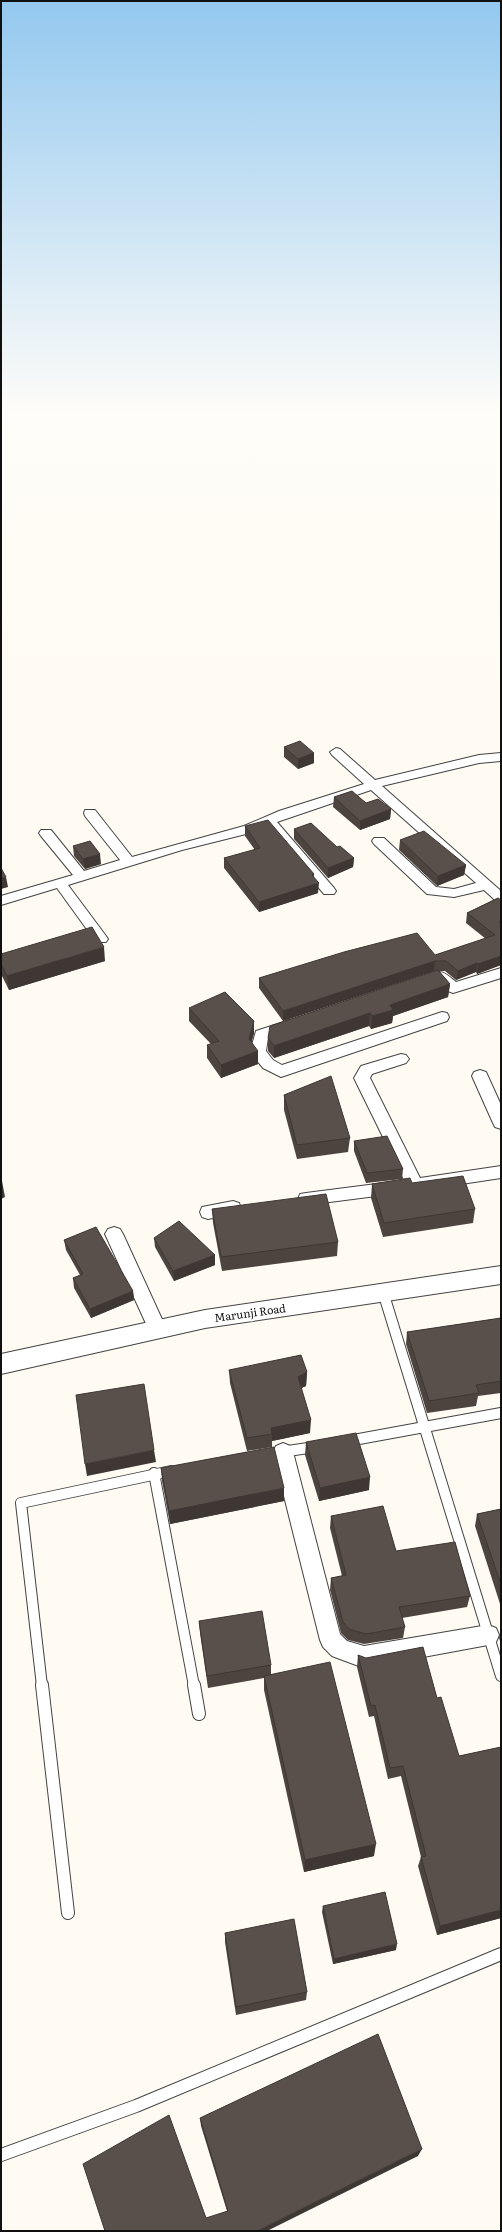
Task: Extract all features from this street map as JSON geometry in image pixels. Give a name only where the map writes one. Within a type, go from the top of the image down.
[{"type":"street","points":[[336,752],[374,784],[501,898]]},
{"type":"street","points":[[1,901],[206,839],[249,829],[268,820],[374,784],[438,767],[479,759],[501,757]]},
{"type":"street","points":[[90,814],[129,862]]},
{"type":"street","points":[[268,820],[329,891]]},
{"type":"street","points":[[46,833],[82,876]]},
{"type":"street","points":[[379,841],[432,891],[454,893],[487,885]]},
{"type":"street","points":[[60,884],[101,939]]},
{"type":"street","points":[[417,982],[440,975],[453,988],[501,973]]},
{"type":"street","points":[[305,1020],[261,1035],[258,1052],[268,1064],[281,1071],[442,1017]]},
{"type":"street","points":[[401,1059],[366,1070],[362,1078],[415,1184]]},
{"type":"street","points":[[480,1076],[501,1123]]},
{"type":"street","points":[[292,1201],[501,1172]]},
{"type":"street","points":[[208,1212],[246,1207]]},
{"type":"street","points":[[114,1234],[157,1328]]},
{"type":"street","name":"Marunji Road","points":[[1,1364],[157,1328],[205,1319],[501,1275]]},
{"type":"street","points":[[275,1453],[331,1640],[340,1649],[364,1657],[488,1635]]},
{"type":"lane","points":[[383,1292],[501,1676]]},
{"type":"lane","points":[[275,1453],[425,1428],[501,1413]]},
{"type":"lane","points":[[68,1913],[21,1503],[154,1473],[184,1468]]},
{"type":"lane","points":[[154,1473],[198,1714]]},
{"type":"lane","points":[[1,2155],[136,2106],[501,1954]]},
{"type":"building","points":[[300,741],[314,753],[298,759],[284,747]]},
{"type":"building","points":[[352,791],[366,803],[378,799],[391,809],[360,821],[334,797]]},
{"type":"building","points":[[268,820],[314,874],[312,875],[319,883],[259,902],[224,858],[260,848],[245,826]]},
{"type":"building","points":[[311,823],[337,847],[340,846],[354,858],[328,868],[294,829]]},
{"type":"building","points":[[424,831],[466,865],[438,876],[400,840]]},
{"type":"building","points":[[90,841],[100,854],[83,859],[73,846]]},
{"type":"building","points":[[1,868],[6,877],[1,878]]},
{"type":"building","points":[[498,898],[501,900],[501,921],[499,922],[501,924],[501,956],[478,964],[477,963],[458,971],[446,961],[435,961],[283,1011],[259,978],[344,952],[417,933],[435,955],[495,935],[467,913]]},
{"type":"building","points":[[92,927],[104,947],[7,976],[1,964],[1,954]]},
{"type":"building","points":[[438,970],[450,984],[390,1005],[393,1010],[372,1016],[370,1013],[274,1046],[268,1038],[270,1026]]},
{"type":"building","points":[[225,992],[254,1021],[249,1039],[258,1051],[221,1065],[207,1045],[219,1041],[189,1008]]},
{"type":"building","points":[[331,1076],[350,1138],[297,1145],[284,1095]]},
{"type":"building","points":[[387,1136],[403,1169],[367,1173],[354,1141]]},
{"type":"building","points":[[463,1176],[475,1209],[384,1223],[372,1184],[410,1178],[412,1183]]},
{"type":"building","points":[[326,1194],[338,1242],[221,1257],[212,1209]]},
{"type":"building","points":[[179,1221],[215,1255],[173,1271],[154,1238]]},
{"type":"building","points":[[96,1227],[133,1291],[90,1309],[73,1278],[83,1274],[64,1240]]},
{"type":"building","points":[[501,1318],[501,1381],[476,1385],[479,1393],[429,1401],[407,1332]]},
{"type":"building","points":[[301,1355],[307,1372],[298,1377],[311,1420],[271,1428],[272,1434],[247,1438],[229,1370]]},
{"type":"building","points":[[144,1384],[154,1450],[85,1464],[76,1395]]},
{"type":"building","points":[[356,1433],[370,1477],[320,1488],[306,1442]]},
{"type":"building","points":[[274,1447],[284,1488],[169,1511],[161,1468]]},
{"type":"building","points":[[383,1506],[396,1551],[455,1542],[470,1596],[399,1607],[405,1627],[366,1634],[349,1629],[343,1622],[331,1578],[346,1575],[331,1516]]},
{"type":"building","points":[[501,1509],[501,1585],[477,1514]]},
{"type":"building","points":[[262,1611],[271,1665],[207,1676],[199,1621]]},
{"type":"building","points":[[423,1647],[437,1698],[441,1697],[459,1756],[501,1747],[501,1910],[440,1926],[421,1857],[426,1856],[403,1766],[390,1768],[375,1705],[371,1706],[358,1655],[366,1658]]},
{"type":"building","points":[[330,1662],[376,1844],[305,1860],[264,1676]]},
{"type":"building","points":[[385,1892],[397,1944],[334,1959],[323,1906]]},
{"type":"building","points":[[294,1919],[307,1992],[236,2007],[225,1933]]},
{"type":"building","points":[[378,2034],[422,2149],[257,2231],[105,2231],[83,2164],[169,2115],[206,2218],[228,2211],[200,2118]]}]
